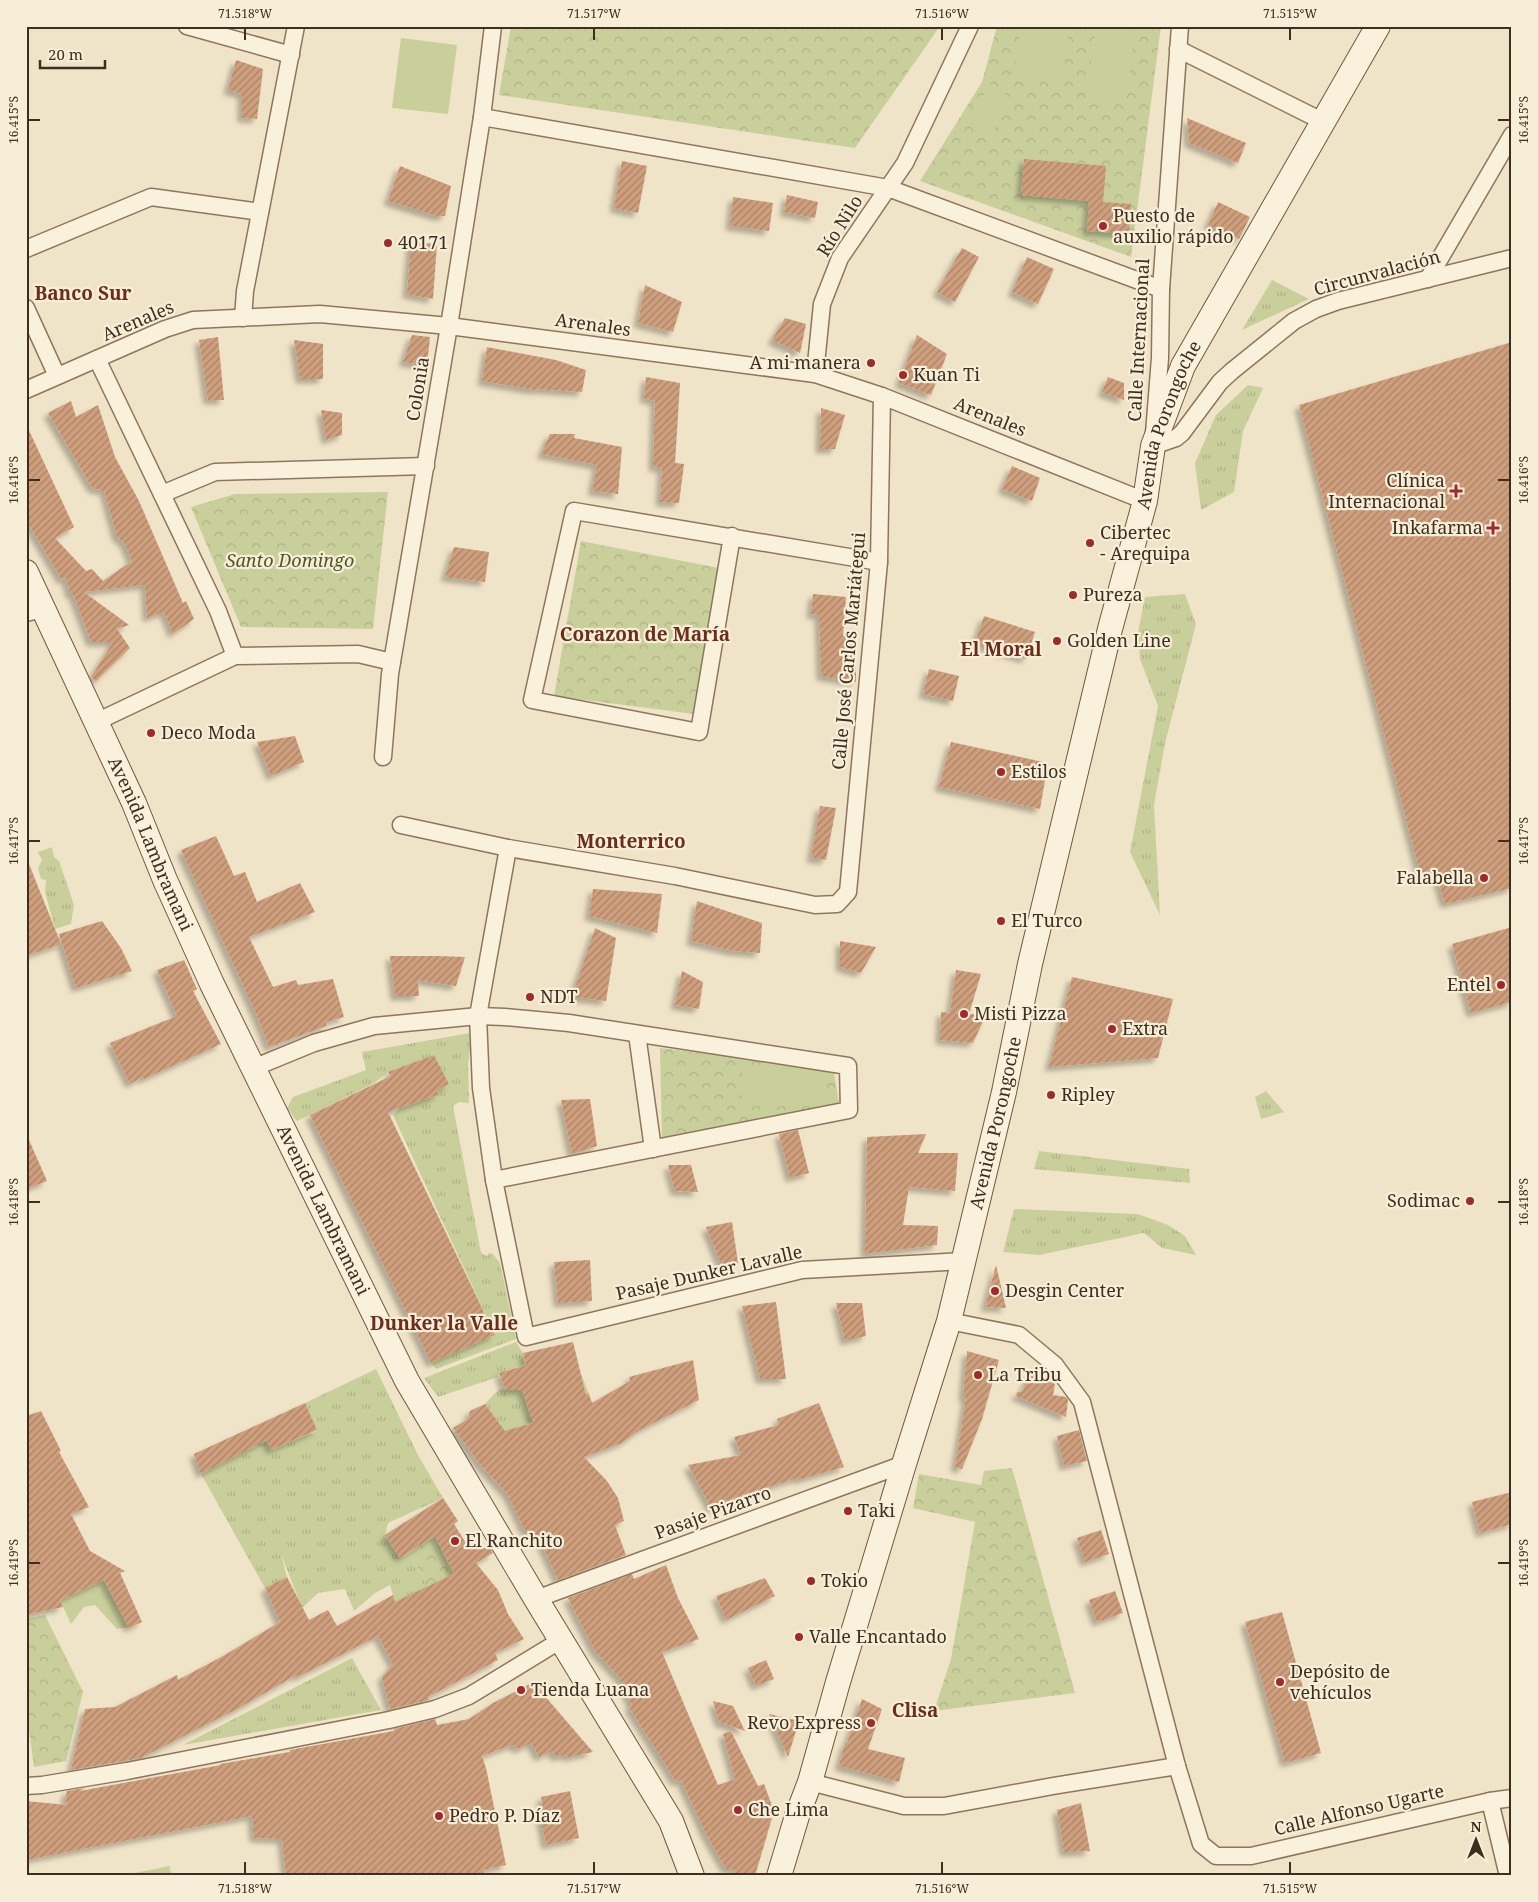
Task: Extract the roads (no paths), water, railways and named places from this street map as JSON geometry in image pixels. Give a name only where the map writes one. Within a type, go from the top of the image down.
[{"type":"main road","name":"Avenida Porongoche","points":[[780,1876],[810,1782],[904,1464],[949,1322],[1004,1092],[1030,964],[1110,629],[1145,501],[1153,446],[1183,366],[1378,26]]},
{"type":"main road","name":"Avenida Lambramani","points":[[26,572],[35,611],[96,722],[134,803],[165,880],[212,984],[407,1381],[536,1599],[671,1821],[692,1876]]},
{"type":"street","points":[[187,26],[292,55]]},
{"type":"street","points":[[243,318],[245,291],[292,55],[296,26]]},
{"type":"street","name":"Colonia","points":[[383,758],[392,662],[426,466],[482,117],[492,26]]},
{"type":"street","name":"Río Nilo","points":[[815,374],[822,304],[840,258],[905,163],[970,26]]},
{"type":"street","name":"Calle Internacional","points":[[1153,446],[1160,358],[1161,289],[1180,26]]},
{"type":"street","points":[[1178,49],[1324,122]]},
{"type":"street","points":[[482,117],[888,188],[1161,289]]},
{"type":"street","points":[[1428,279],[1512,135]]},
{"type":"street","points":[[26,249],[151,198],[260,212]]},
{"type":"street","name":"Circunvalación","points":[[1153,446],[1176,438],[1182,433],[1220,382],[1294,321],[1316,309],[1338,301],[1512,258]]},
{"type":"street","points":[[26,308],[57,376]]},
{"type":"street","name":"Arenales","points":[[26,390],[165,329],[193,320],[320,314],[449,326],[815,374],[882,396],[1145,501]]},
{"type":"street","points":[[98,360],[218,611],[235,656]]},
{"type":"street","name":"Calle José Carlos Mariátegui","points":[[508,848],[675,876],[815,906],[837,904],[848,892],[879,562],[882,396]]},
{"type":"street","points":[[162,494],[215,472],[426,466]]},
{"type":"street","points":[[732,536],[699,732],[532,700],[574,511],[732,536],[879,562]]},
{"type":"street","points":[[96,722],[235,656],[358,654],[392,662]]},
{"type":"street","points":[[254,1068],[314,1043],[374,1026],[478,1016],[505,1017],[569,1023],[848,1066],[849,1110],[494,1180],[481,1088],[478,1016],[508,848],[402,825]]},
{"type":"street","points":[[637,1034],[653,1149]]},
{"type":"street","name":"Pasaje Dunker Lavalle","points":[[494,1180],[526,1337],[802,1270],[964,1260]]},
{"type":"street","points":[[810,1782],[904,1806],[944,1806],[1177,1766],[1082,1402],[1055,1365],[1019,1335],[949,1322]]},
{"type":"street","name":"Pasaje Pizarro","points":[[536,1599],[904,1464]]},
{"type":"street","points":[[26,1786],[127,1771],[389,1720],[435,1709],[469,1696],[561,1640]]},
{"type":"street","name":"Calle Alfonso Ugarte","points":[[1177,1766],[1202,1844],[1216,1856],[1251,1856],[1490,1801],[1512,1798]]},
{"type":"street","points":[[1490,1801],[1508,1876]]},
{"type":"place","name":"Puesto de auxilio rápido","points":[[1103,226]]},
{"type":"place","name":"40171","points":[[388,243]]},
{"type":"place","name":"A mi manera","points":[[871,363]]},
{"type":"place","name":"Kuan Ti","points":[[903,375]]},
{"type":"place","name":"Clínica Internacional","points":[[1456,491]]},
{"type":"place","name":"Inkafarma","points":[[1493,528]]},
{"type":"place","name":"Cibertec - Arequipa","points":[[1090,543]]},
{"type":"place","name":"Pureza","points":[[1073,595]]},
{"type":"place","name":"Golden Line","points":[[1057,641]]},
{"type":"place","name":"Deco Moda","points":[[151,733]]},
{"type":"place","name":"Estilos","points":[[1001,772]]},
{"type":"place","name":"Falabella","points":[[1484,878]]},
{"type":"place","name":"El Turco","points":[[1001,921]]},
{"type":"place","name":"Entel","points":[[1501,985]]},
{"type":"place","name":"NDT","points":[[530,997]]},
{"type":"place","name":"Misti Pizza","points":[[964,1014]]},
{"type":"place","name":"Extra","points":[[1112,1029]]},
{"type":"place","name":"Ripley","points":[[1051,1095]]},
{"type":"place","name":"Sodimac","points":[[1470,1201]]},
{"type":"place","name":"Desgin Center","points":[[995,1291]]},
{"type":"place","name":"La Tribu","points":[[978,1375]]},
{"type":"place","name":"Taki","points":[[848,1511]]},
{"type":"place","name":"El Ranchito","points":[[455,1541]]},
{"type":"place","name":"Tokio","points":[[811,1581]]},
{"type":"place","name":"Valle Encantado","points":[[799,1637]]},
{"type":"place","name":"Depósito de vehículos","points":[[1280,1682]]},
{"type":"place","name":"Tienda Luana","points":[[521,1690]]},
{"type":"place","name":"Revo Express","points":[[871,1723]]},
{"type":"place","name":"Che Lima","points":[[738,1810]]},
{"type":"place","name":"Pedro P. Díaz","points":[[439,1816]]},
{"type":"district","name":"Banco Sur","points":[[83,293]]},
{"type":"district","name":"Corazon de María","points":[[645,634]]},
{"type":"district","name":"El Moral","points":[[1001,649]]},
{"type":"district","name":"Monterrico","points":[[631,841]]},
{"type":"district","name":"Dunker la Valle","points":[[444,1323]]},
{"type":"district","name":"Clisa","points":[[915,1710]]},
{"type":"park label","name":"Santo Domingo","points":[[290,561]]}]
